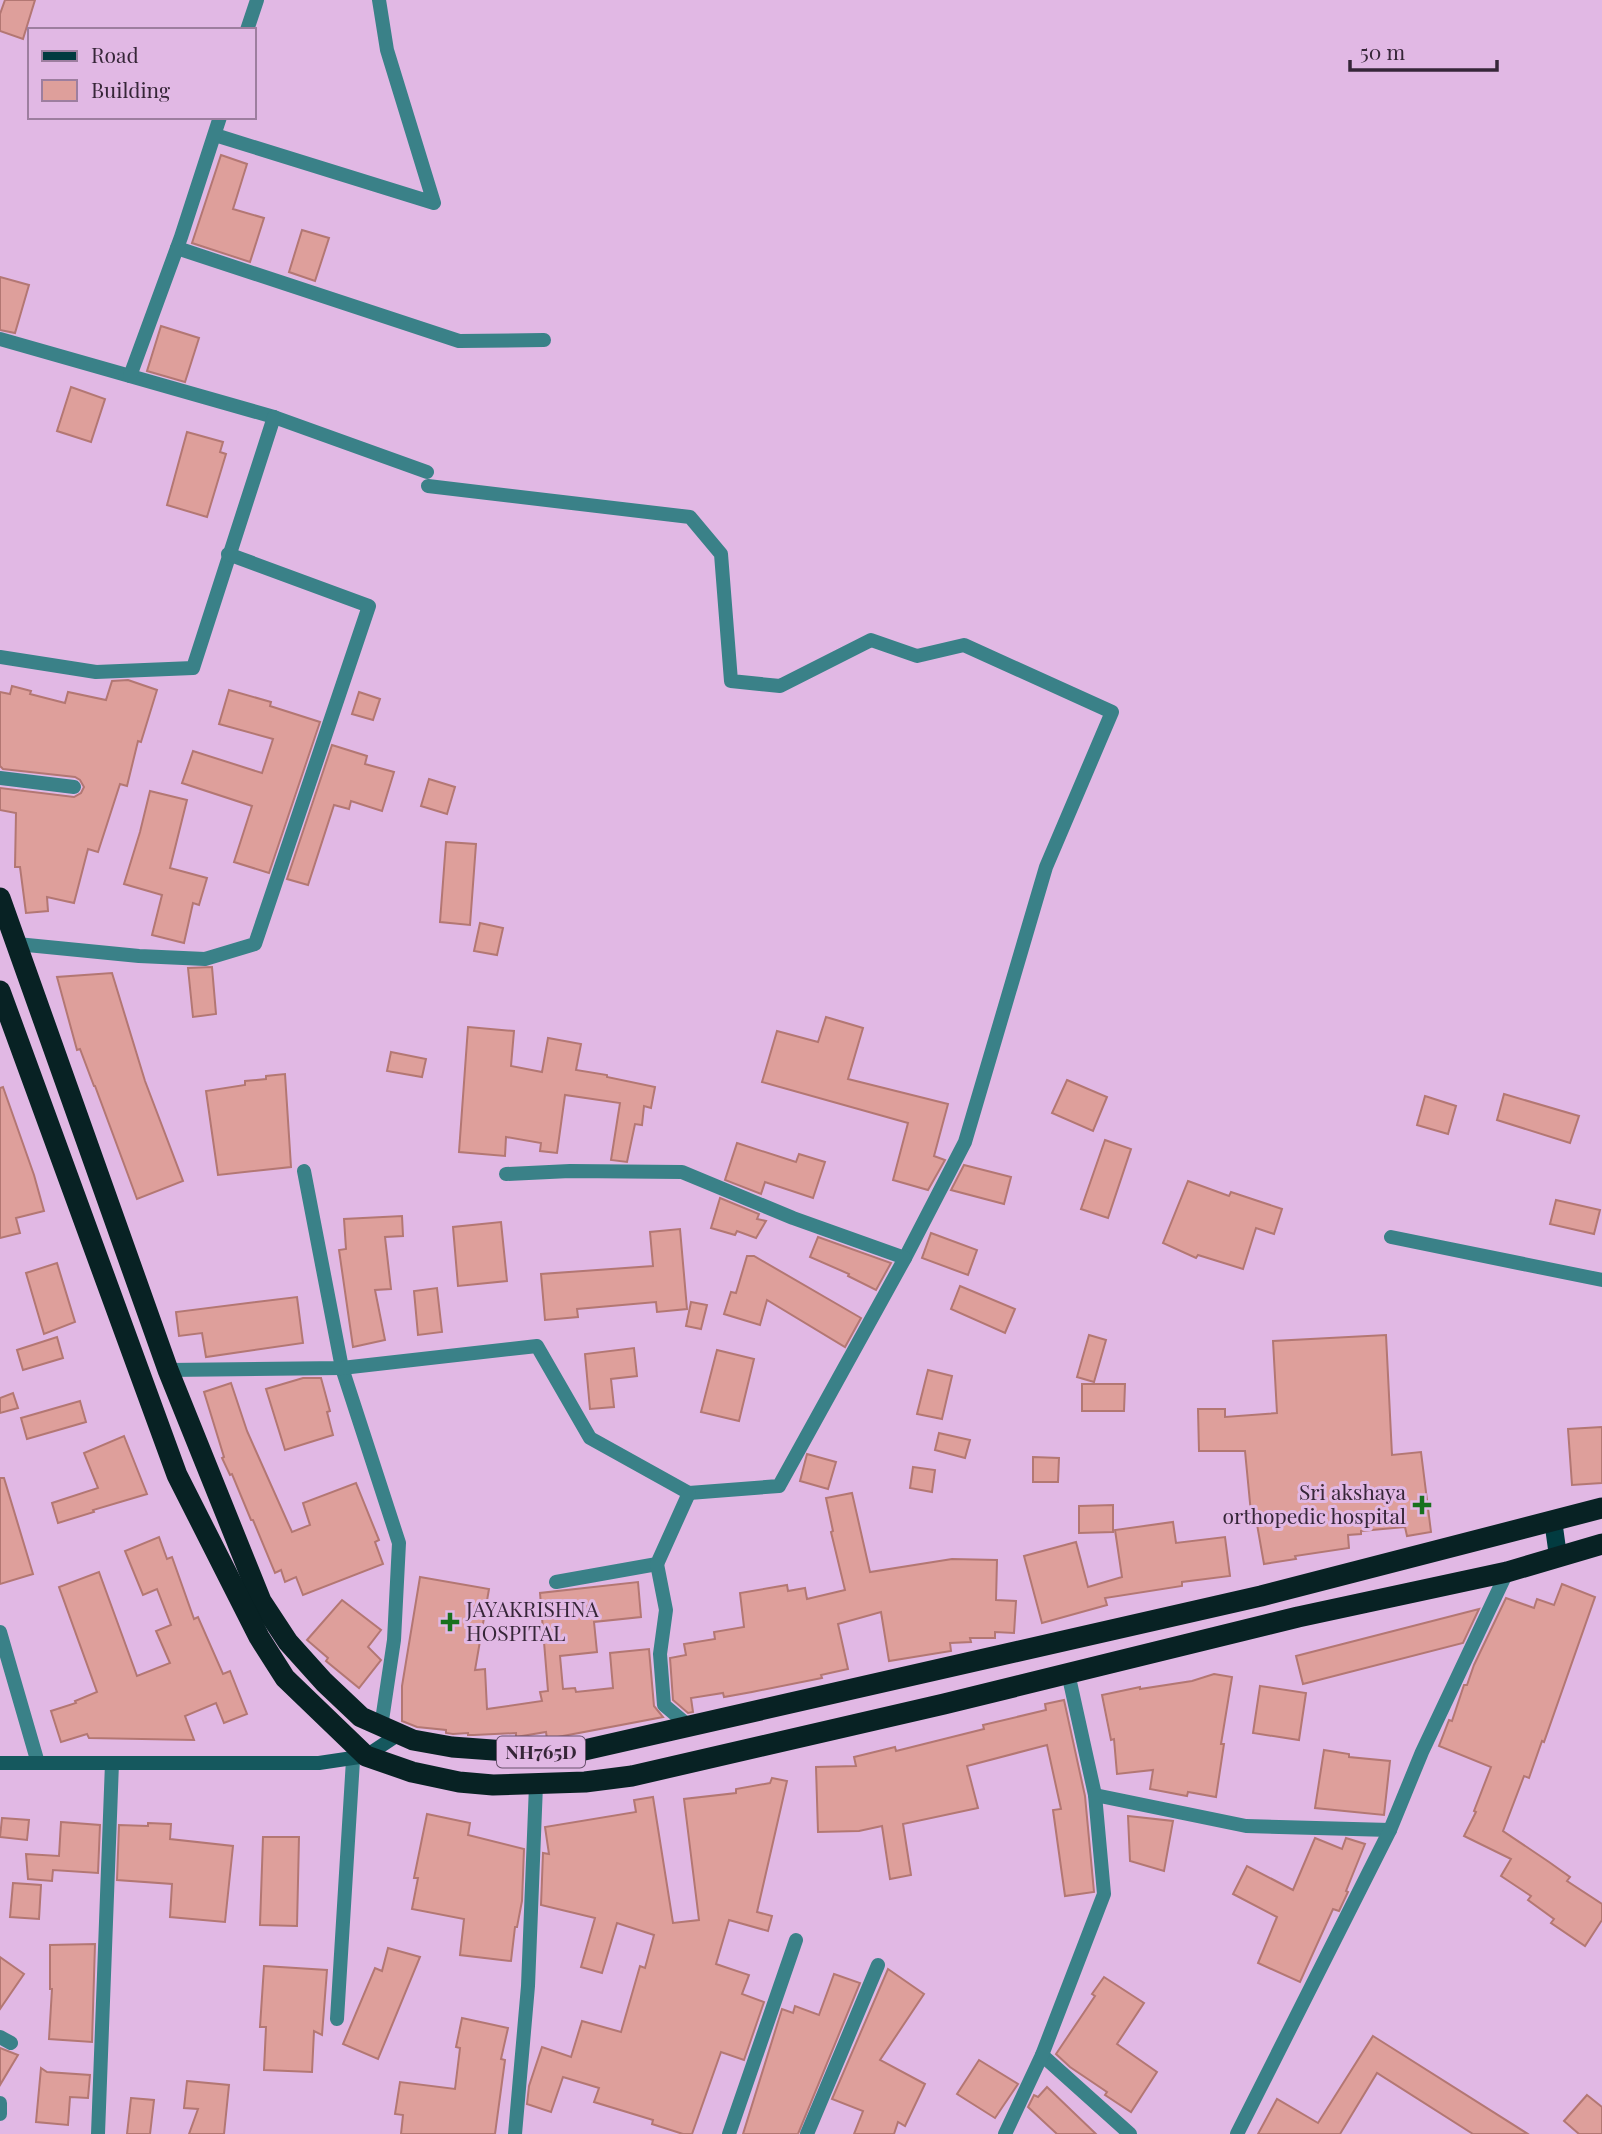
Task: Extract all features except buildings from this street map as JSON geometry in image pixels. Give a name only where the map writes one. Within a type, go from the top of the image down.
[{"type":"highway","name":"NH765D","points":[[0,898],[168,1370],[261,1601],[288,1642],[324,1682],[361,1717],[413,1740],[452,1747],[534,1753],[580,1751],[1261,1596],[1602,1508]]},
{"type":"highway","name":"NH765D","points":[[0,991],[177,1475],[259,1637],[285,1678],[360,1758],[459,1782],[493,1785],[536,1785],[632,1776],[1298,1617],[1507,1572],[1602,1545]]},
{"type":"main road","points":[[1553,1521],[1558,1556]]},
{"type":"main road","points":[[0,1763],[319,1763],[360,1758],[390,1731]]},
{"type":"street","points":[[248,28],[257,0]]},
{"type":"street","points":[[215,135],[434,203],[387,50],[379,0]]},
{"type":"street","points":[[130,376],[177,248],[219,119]]},
{"type":"street","points":[[177,248],[458,341],[544,340]]},
{"type":"street","points":[[0,339],[274,417],[427,479],[690,517],[721,554],[731,681],[780,686],[871,640],[916,656],[964,645],[1112,712],[1046,867],[965,1142],[905,1258],[779,1486],[689,1493],[590,1438],[537,1346],[342,1368],[168,1370]]},
{"type":"street","points":[[0,657],[96,672],[193,668],[274,417]]},
{"type":"street","points":[[17,944],[139,956],[205,959],[255,944],[369,606],[228,554]]},
{"type":"street","points":[[0,778],[74,787]]},
{"type":"street","points":[[304,1171],[342,1368],[399,1543],[390,1731]]},
{"type":"street","points":[[506,1174],[570,1171],[681,1172],[793,1218],[905,1258]]},
{"type":"street","points":[[1391,1237],[1602,1280]]},
{"type":"street","points":[[689,1493],[657,1564],[666,1610],[660,1654],[664,1705],[690,1727]]},
{"type":"street","points":[[556,1582],[657,1564]]},
{"type":"street","points":[[1237,2134],[1390,1830],[1422,1752],[1507,1572]]},
{"type":"street","points":[[0,1632],[38,1763]]},
{"type":"street","points":[[1005,2134],[1042,2055],[1104,1894],[1095,1796],[1068,1673]]},
{"type":"street","points":[[337,2019],[360,1758]]},
{"type":"street","points":[[98,2134],[112,1763]]},
{"type":"street","points":[[516,2134],[528,1986],[536,1785]]},
{"type":"street","points":[[1095,1796],[1246,1825],[1390,1830]]},
{"type":"street","points":[[729,2134],[796,1940]]},
{"type":"street","points":[[807,2134],[878,1965]]},
{"type":"street","points":[[1042,2055],[1130,2134]]},
{"type":"street","points":[[0,2104],[0,2114]]},
{"type":"place","name":"Sri akshaya orthopedic hospital","points":[[1422,1505]]},
{"type":"place","name":"JAYAKRISHNA HOSPITAL","points":[[450,1622]]}]
